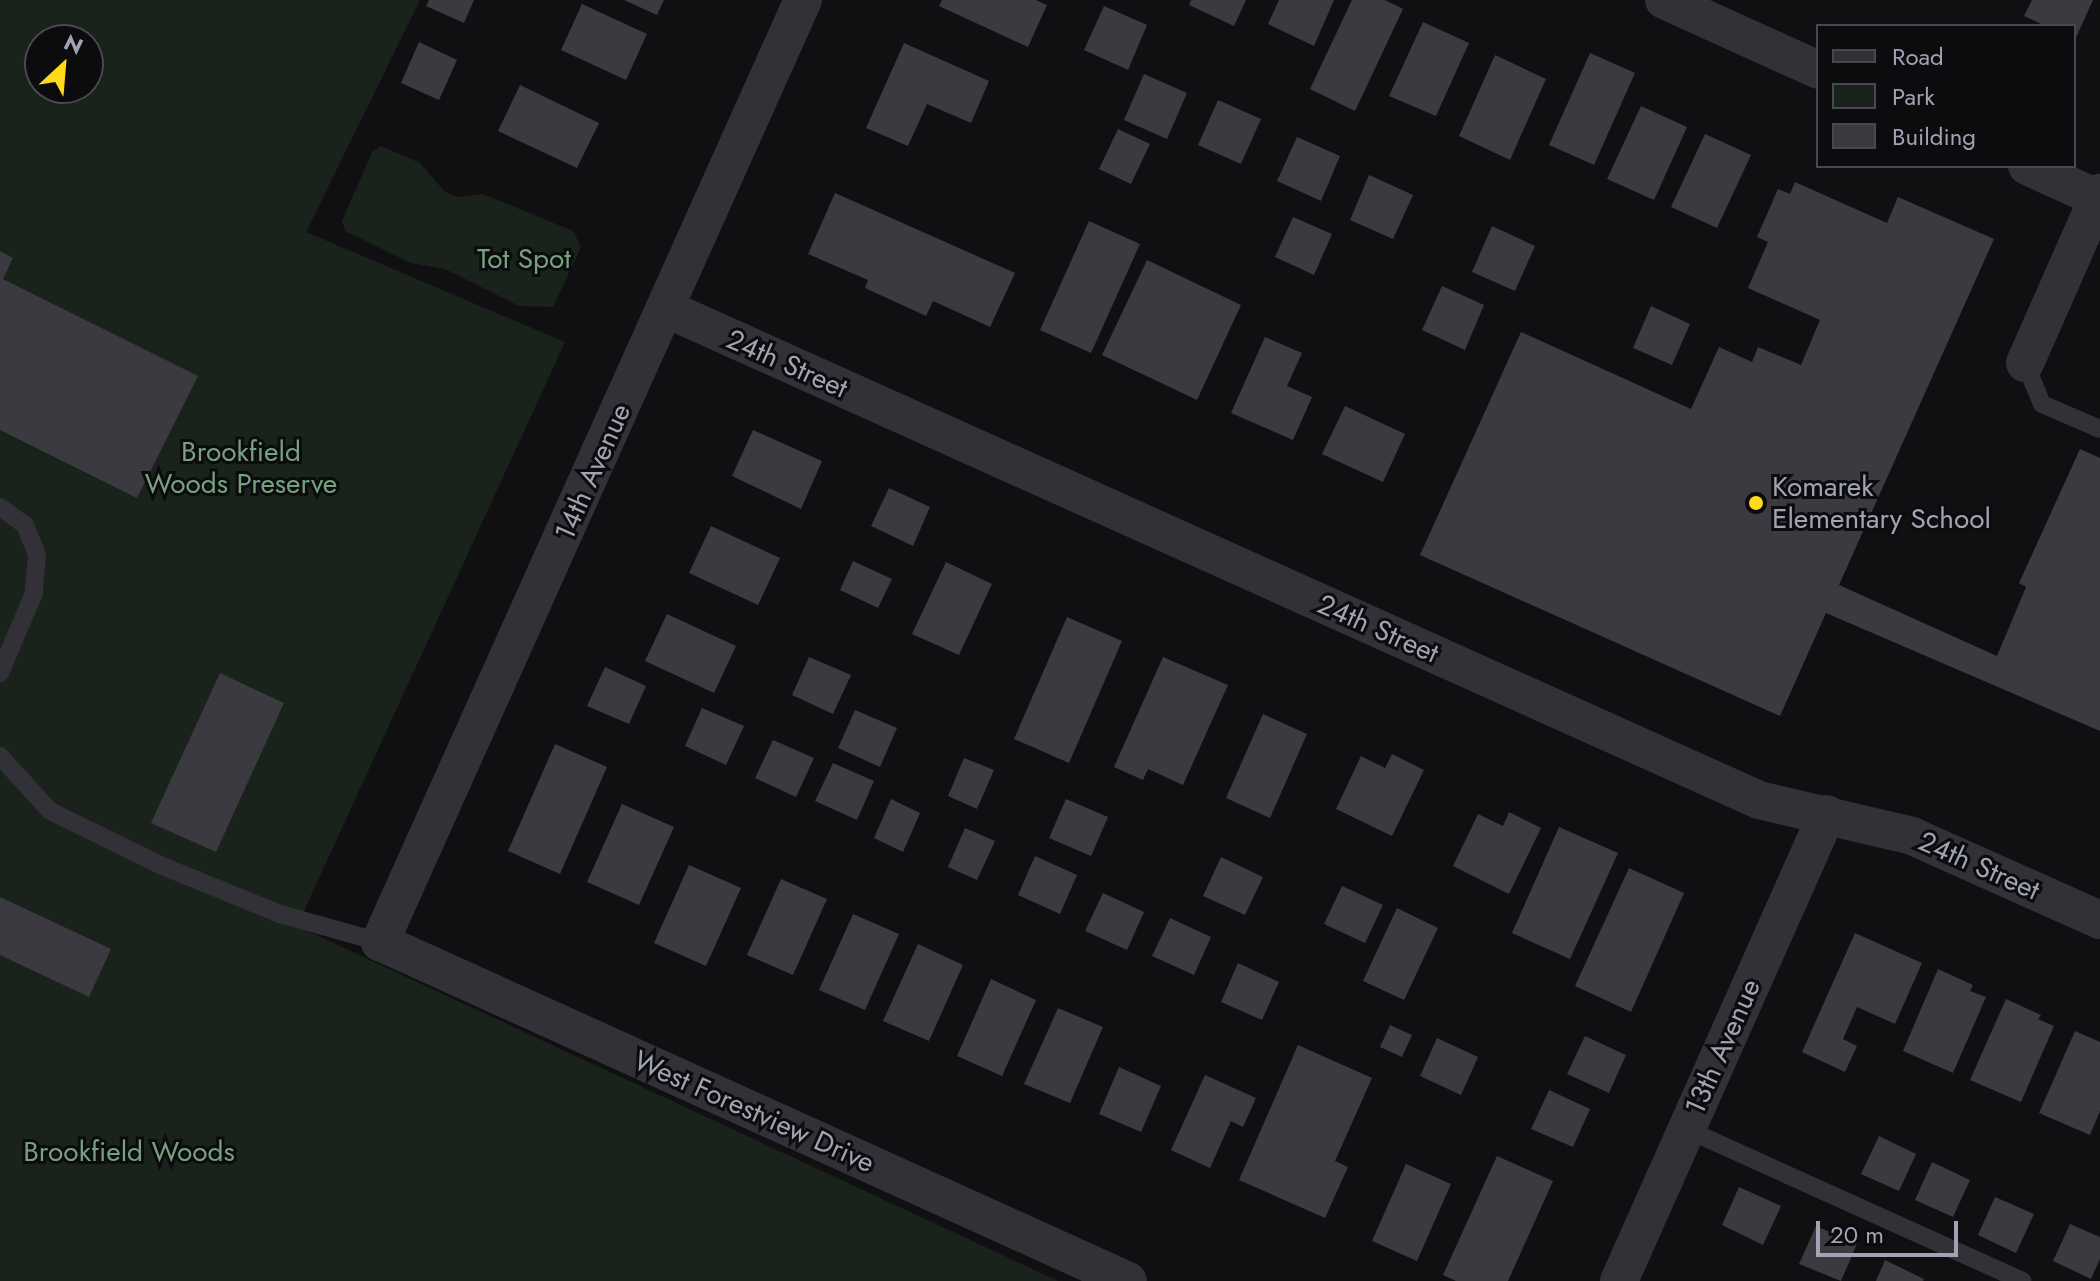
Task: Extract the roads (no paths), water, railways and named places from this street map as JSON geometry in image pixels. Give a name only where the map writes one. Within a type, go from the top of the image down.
[{"type":"street","name":"14th Avenue","points":[[380,942],[667,309],[803,0]]},
{"type":"street","points":[[1664,0],[1816,69]]},
{"type":"street","points":[[2025,363],[2099,195],[2032,168]]},
{"type":"street","name":"24th Street","points":[[667,309],[1759,800],[1912,836],[2100,920]]},
{"type":"street","name":"13th Avenue","points":[[1619,1281],[1827,814]]},
{"type":"street","name":"West Forestview Drive","points":[[380,942],[1128,1281]]},
{"type":"lane","points":[[2025,363],[2042,404],[2100,429]]},
{"type":"lane","points":[[0,507],[25,525],[37,555],[34,593],[0,673]]},
{"type":"lane","points":[[0,756],[50,811],[160,865],[280,914],[380,942]]},
{"type":"lane","points":[[1686,1129],[2022,1281]]},
{"type":"place","name":"Komarek Elementary School","points":[[1756,503]]},
{"type":"park label","name":"Tot Spot","points":[[524,259]]},
{"type":"park label","name":"Brookfield Woods Preserve","points":[[241,468]]},
{"type":"park label","name":"Brookfield Woods","points":[[129,1152]]}]
